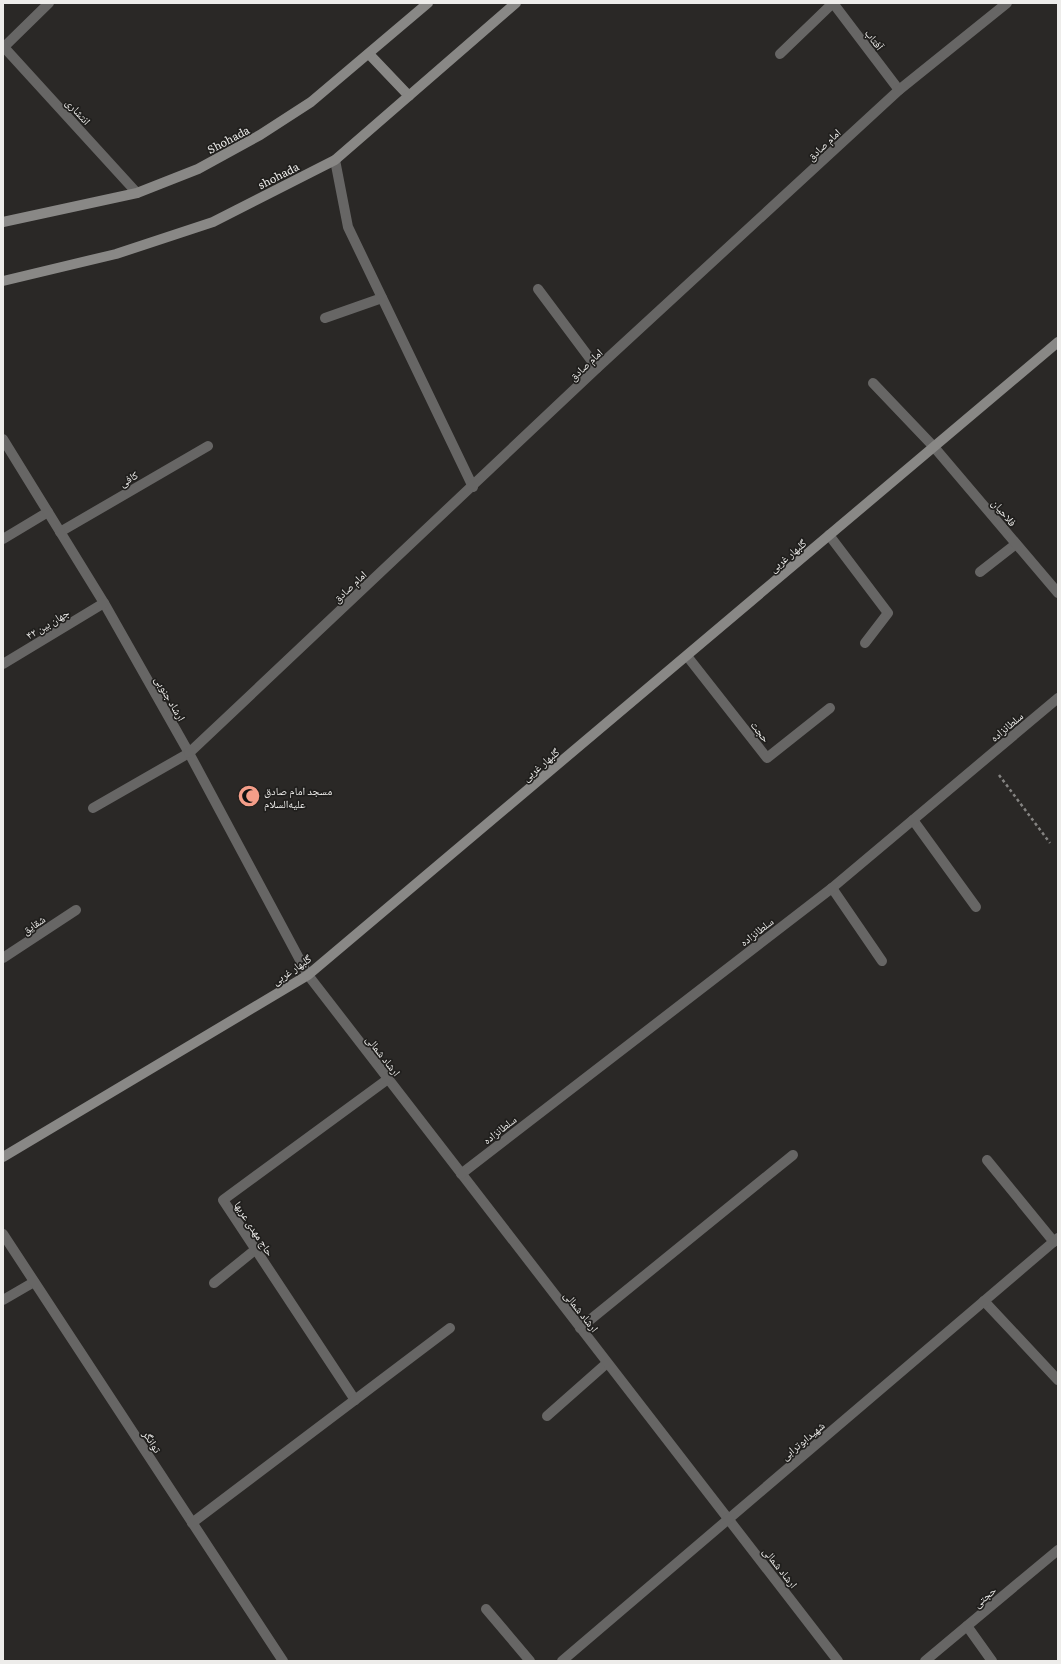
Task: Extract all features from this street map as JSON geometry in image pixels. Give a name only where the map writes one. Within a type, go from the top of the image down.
[{"type":"street","points":[[4,46],[49,3]]},
{"type":"street","name":"Shohada","points":[[3,222],[137,193],[198,169],[260,136],[311,102],[428,3]]},
{"type":"street","name":"shohada","points":[[3,281],[116,254],[213,222],[335,160],[516,3]]},
{"type":"street","points":[[780,54],[833,3]]},
{"type":"street","name":"آفتاب","points":[[833,3],[899,90]]},
{"type":"street","name":"امام صادق","points":[[93,808],[189,753],[473,487],[597,368],[899,90],[1007,3]]},
{"type":"street","name":"انتشاری","points":[[4,46],[137,193]]},
{"type":"street","points":[[369,54],[409,96]]},
{"type":"street","points":[[335,160],[348,227],[473,487]]},
{"type":"street","points":[[538,290],[597,368]]},
{"type":"street","points":[[325,318],[382,298]]},
{"type":"street","name":"گلبهار غربی","points":[[3,1157],[308,975],[1058,342]]},
{"type":"street","name":"فلاحیان","points":[[873,383],[934,447],[1058,593]]},
{"type":"street","name":"ارشاد جنوبی","points":[[3,439],[104,604],[189,753],[308,975]]},
{"type":"street","name":"کافی","points":[[60,532],[208,446]]},
{"type":"street","points":[[3,539],[48,512]]},
{"type":"street","points":[[829,535],[888,614],[865,643]]},
{"type":"street","points":[[980,572],[1016,544]]},
{"type":"street","name":"جهان بین ۴۲","points":[[3,664],[104,604]]},
{"type":"street","name":"حجت","points":[[686,656],[767,758],[830,708]]},
{"type":"street","name":"سلطانزاده","points":[[461,1174],[832,888],[1058,698]]},
{"type":"street","points":[[913,820],[976,907]]},
{"type":"street","points":[[832,888],[882,961]]},
{"type":"street","name":"شقایق","points":[[3,958],[76,910]]},
{"type":"street","name":"ارشاد شمالی","points":[[308,975],[838,1661]]},
{"type":"street","name":"حاج مهدی عربها","points":[[355,1400],[223,1200],[388,1079]]},
{"type":"street","points":[[580,1328],[793,1155]]},
{"type":"street","points":[[987,1160],[1056,1240]]},
{"type":"street","name":"توانگر","points":[[3,1234],[283,1661]]},
{"type":"street","name":"شهیدابوترابی","points":[[562,1661],[1056,1240]]},
{"type":"street","points":[[214,1283],[255,1250]]},
{"type":"street","points":[[3,1300],[34,1282]]},
{"type":"street","points":[[984,1301],[1058,1380]]},
{"type":"street","points":[[192,1523],[450,1328]]},
{"type":"street","points":[[547,1416],[607,1363]]},
{"type":"street","name":"حجتی","points":[[925,1661],[1058,1550]]},
{"type":"street","points":[[486,1609],[530,1661]]},
{"type":"street","points":[[966,1626],[992,1661]]},
{"type":"path","points":[[986,758],[1050,843]]},
{"type":"place","name":"مسجد امام صادق علیه‌السلام","points":[[249,796]]}]
